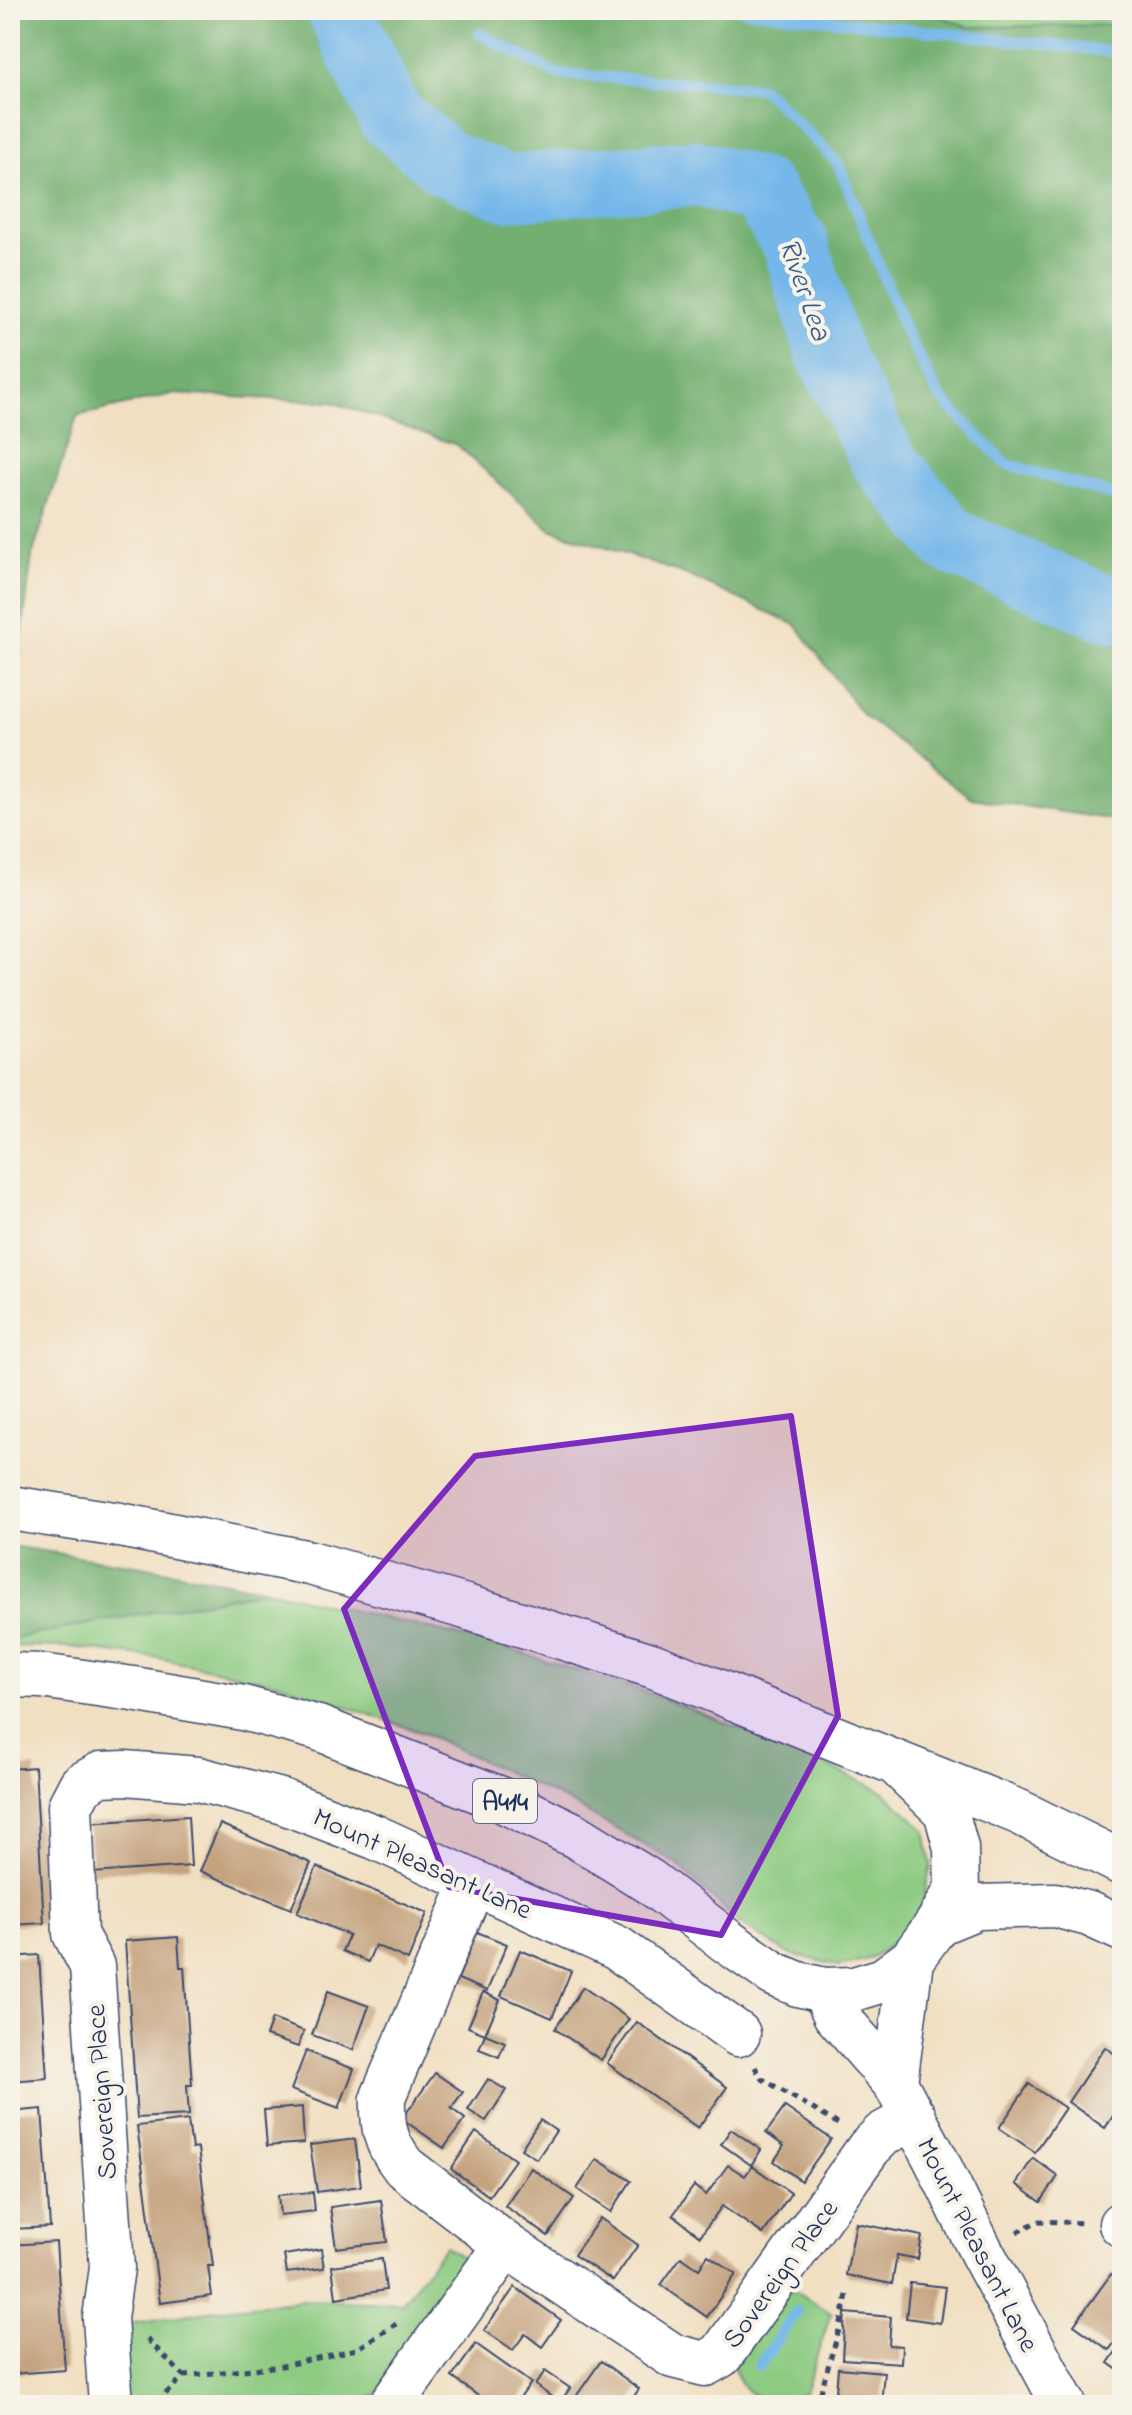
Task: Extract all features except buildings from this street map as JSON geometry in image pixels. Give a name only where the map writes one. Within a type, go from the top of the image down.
[{"type":"main road","name":"A414","points":[[10,1508],[120,1525],[310,1563],[466,1607],[654,1666],[1019,1812],[1122,1863]]},
{"type":"main road","name":"A414","points":[[10,1675],[41,1676],[133,1689],[243,1708],[318,1728],[498,1798],[576,1836],[649,1881],[774,1974],[824,1990],[854,1989],[884,1980],[911,1960],[938,1923],[957,1889],[956,1848],[946,1811],[898,1765]]},
{"type":"main road","name":"Mount Pleasant Lane","points":[[81,1785],[101,1774],[198,1779],[294,1806],[375,1837],[617,1948],[738,2034]]},
{"type":"main road","name":"Sovereign Place","points":[[81,1785],[70,1806],[75,1934],[92,1966],[112,2268],[105,2318],[111,2405]]},
{"type":"main road","name":"Sovereign Place","points":[[473,1884],[383,2097],[382,2123],[391,2150],[404,2167],[506,2245],[673,2356],[705,2364],[721,2355],[869,2148],[883,2134],[904,2100]]},
{"type":"main road","points":[[938,1923],[977,1907],[1055,1905],[1089,1914],[1122,1929]]},
{"type":"main road","points":[[904,2100],[911,1960]]},
{"type":"main road","name":"Mount Pleasant Lane","points":[[824,1990],[835,2014],[904,2100],[1064,2405]]},
{"type":"main road","points":[[391,2405],[506,2245]]},
{"type":"path","points":[[738,2034],[761,2078],[847,2129],[869,2148]]},
{"type":"path","points":[[981,2251],[1038,2221],[1122,2224]]},
{"type":"path","points":[[818,2405],[842,2326],[847,2294]]},
{"type":"path","points":[[105,2318],[128,2320],[184,2376]]},
{"type":"path","points":[[154,2405],[184,2376],[282,2366],[357,2349],[400,2322]]},
{"type":"highlighted area","points":[[791,1416],[838,1716],[721,1935],[449,1887],[344,1609],[475,1456]]},
{"type":"green space","points":[[10,10],[921,10],[969,27],[1122,25],[1122,821],[971,798],[862,714],[796,625],[685,574],[550,529],[457,445],[332,402],[172,394],[77,416],[32,556],[15,688],[10,698]]},
{"type":"green space","points":[[921,10],[1122,10],[1122,25],[969,27]]},
{"type":"green space","points":[[10,1546],[142,1566],[267,1590],[10,1639]]},
{"type":"green space","points":[[267,1590],[496,1645],[648,1693],[776,1742],[884,1792],[925,1830],[931,1865],[922,1907],[903,1936],[872,1958],[839,1966],[787,1953],[739,1923],[677,1864],[567,1801],[426,1734],[282,1684],[158,1658],[70,1647],[10,1646],[10,1639]]},
{"type":"green space","points":[[445,2246],[471,2263],[377,2394],[365,2402],[122,2405],[122,2325],[303,2300],[402,2303]]},
{"type":"green space","points":[[792,2289],[831,2313],[805,2392],[785,2403],[752,2394],[742,2384],[733,2366]]},
{"type":"waterway","name":"River Lea","points":[[340,10],[390,116],[447,164],[507,188],[696,173],[761,191],[795,243],[829,354],[884,461],[951,541],[1096,604],[1122,612]]},
{"type":"waterway","points":[[743,10],[1122,53]]},
{"type":"waterway","points":[[480,34],[557,74],[762,88],[838,163],[904,328],[939,396],[1006,464],[1122,498]]},
{"type":"waterway","points":[[759,2366],[797,2311]]}]
